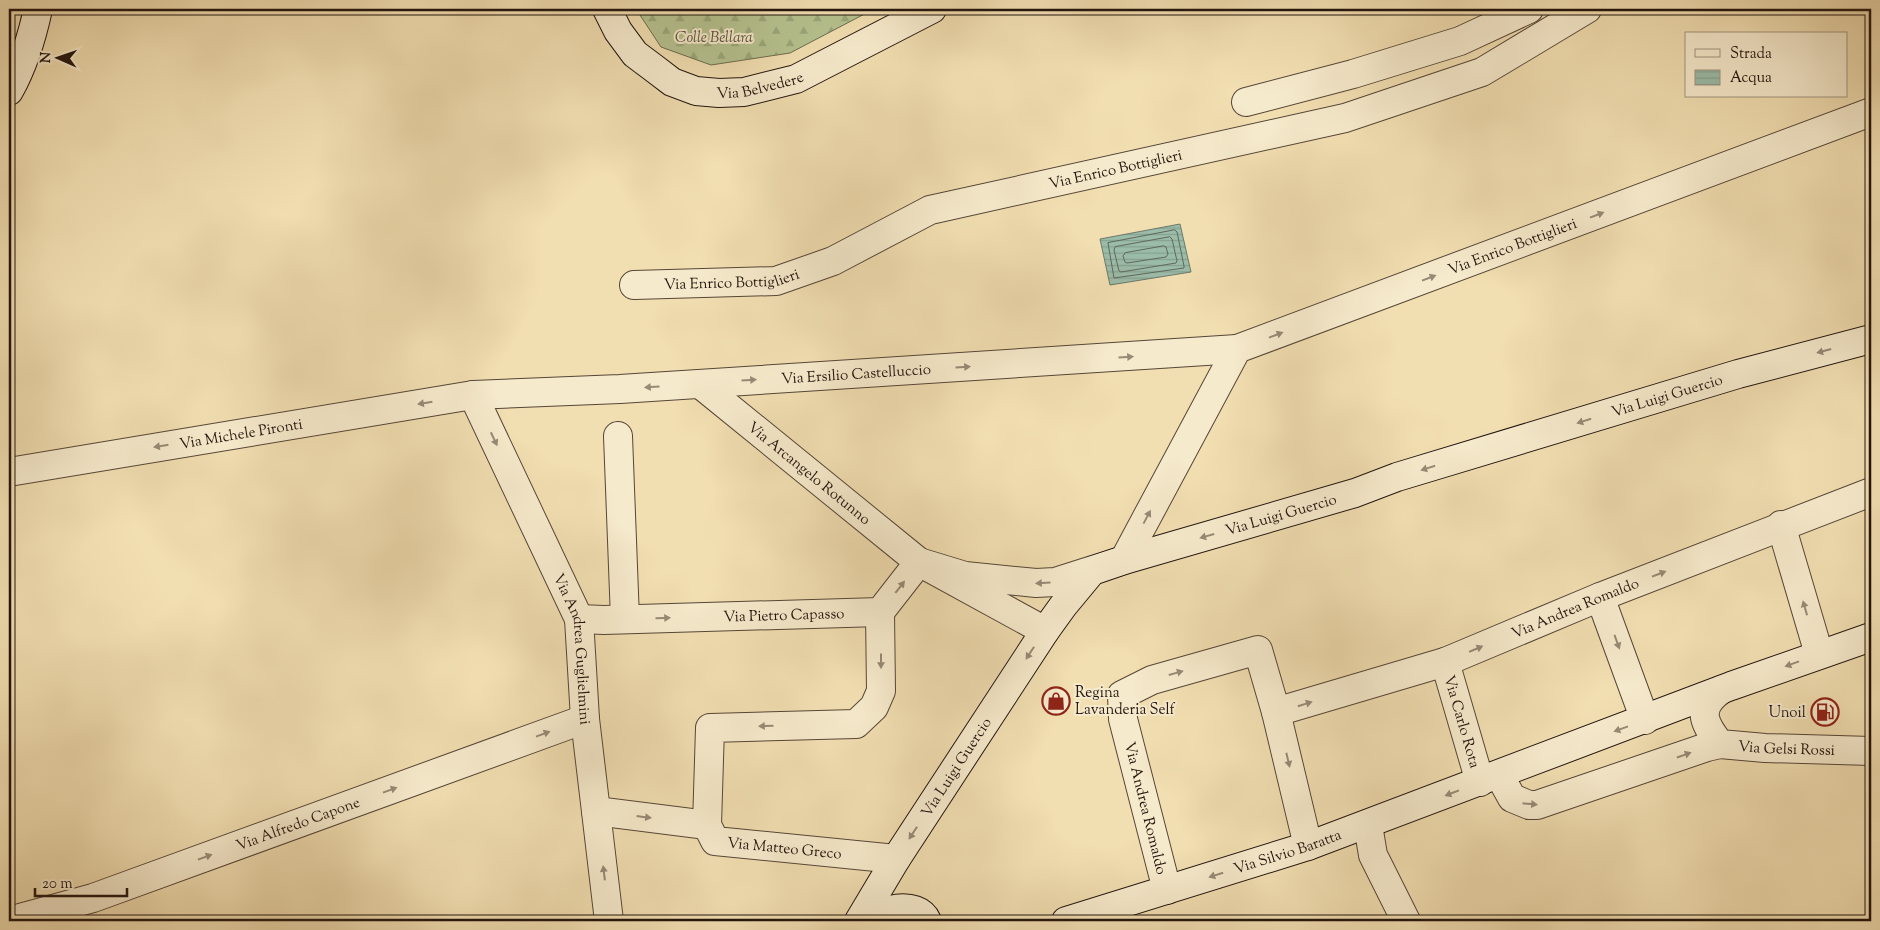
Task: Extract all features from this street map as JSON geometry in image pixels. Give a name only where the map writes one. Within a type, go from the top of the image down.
[{"type":"street","points":[[9,91],[33,32],[38,9]]},
{"type":"street","name":"Via Belvedere","points":[[607,9],[618,31],[635,54],[672,82],[696,91],[719,93],[744,92],[796,79],[932,9]]},
{"type":"street","points":[[1246,102],[1353,74],[1460,41],[1529,9]]},
{"type":"street","name":"Via Enrico Bottiglieri","points":[[634,285],[776,280],[833,261],[930,210],[1345,118],[1482,72],[1587,9]]},
{"type":"street","name":"Via Enrico Bottiglieri","points":[[1237,350],[1871,112]]},
{"type":"street","name":"Via Luigi Guercio","points":[[861,921],[896,859],[1045,631],[1092,572],[1124,560],[1355,493],[1397,477],[1738,374],[1871,338]]},
{"type":"street","points":[[919,562],[965,576],[1036,583],[1055,582],[1124,560],[1237,350]]},
{"type":"street","name":"Via Ersilio Castelluccio","points":[[473,395],[620,389],[1237,350]]},
{"type":"street","name":"Via Arcangelo Rotunno","points":[[700,384],[919,562]]},
{"type":"street","name":"Via Michele Pironti","points":[[9,472],[473,395]]},
{"type":"street","name":"Via Andrea Guglielmini","points":[[473,395],[579,619],[585,719],[609,921]]},
{"type":"street","points":[[618,436],[625,619]]},
{"type":"street","name":"Via Andrea Romaldo","points":[[1276,712],[1445,662],[1600,597],[1871,492]]},
{"type":"street","points":[[1781,526],[1819,654]]},
{"type":"street","points":[[596,811],[708,825],[710,728],[856,724],[874,708],[881,691],[880,612],[919,562]]},
{"type":"street","points":[[919,562],[1045,631]]},
{"type":"street","points":[[1600,597],[1645,720]]},
{"type":"street","name":"Via Pietro Capasso","points":[[579,619],[880,612]]},
{"type":"street","name":"Via Silvio Baratta","points":[[1066,921],[1308,846],[1726,688],[1871,637]]},
{"type":"street","name":"Via Andrea Romaldo","points":[[1167,890],[1123,718],[1122,695],[1152,680],[1258,650],[1276,712],[1308,846]]},
{"type":"street","name":"Via Carlo Rota","points":[[1445,662],[1480,782]]},
{"type":"street","points":[[1505,772],[1502,780],[1512,798],[1529,805],[1537,805],[1707,747],[1715,738],[1704,719],[1706,706],[1710,698],[1726,688]]},
{"type":"street","name":"Via Alfredo Capone","points":[[9,921],[93,898],[585,719]]},
{"type":"street","name":"Via Gelsi Rossi","points":[[1715,738],[1765,748],[1871,751]]},
{"type":"street","points":[[1368,824],[1373,855],[1406,921]]},
{"type":"street","name":"Via Matteo Greco","points":[[708,825],[715,841],[896,859]]},
{"type":"street","points":[[861,921],[898,908],[919,911],[927,921]]},
{"type":"green space","name":"Colle Bellara","points":[[636,9],[874,9],[790,53],[711,65],[661,47]]},
{"type":"water","points":[[1180,224],[1191,272],[1110,285],[1100,239]]},
{"type":"place","name":"Regina Lavanderia Self","points":[[1056,701]]},
{"type":"place","name":"Unoil","points":[[1825,712]]}]
